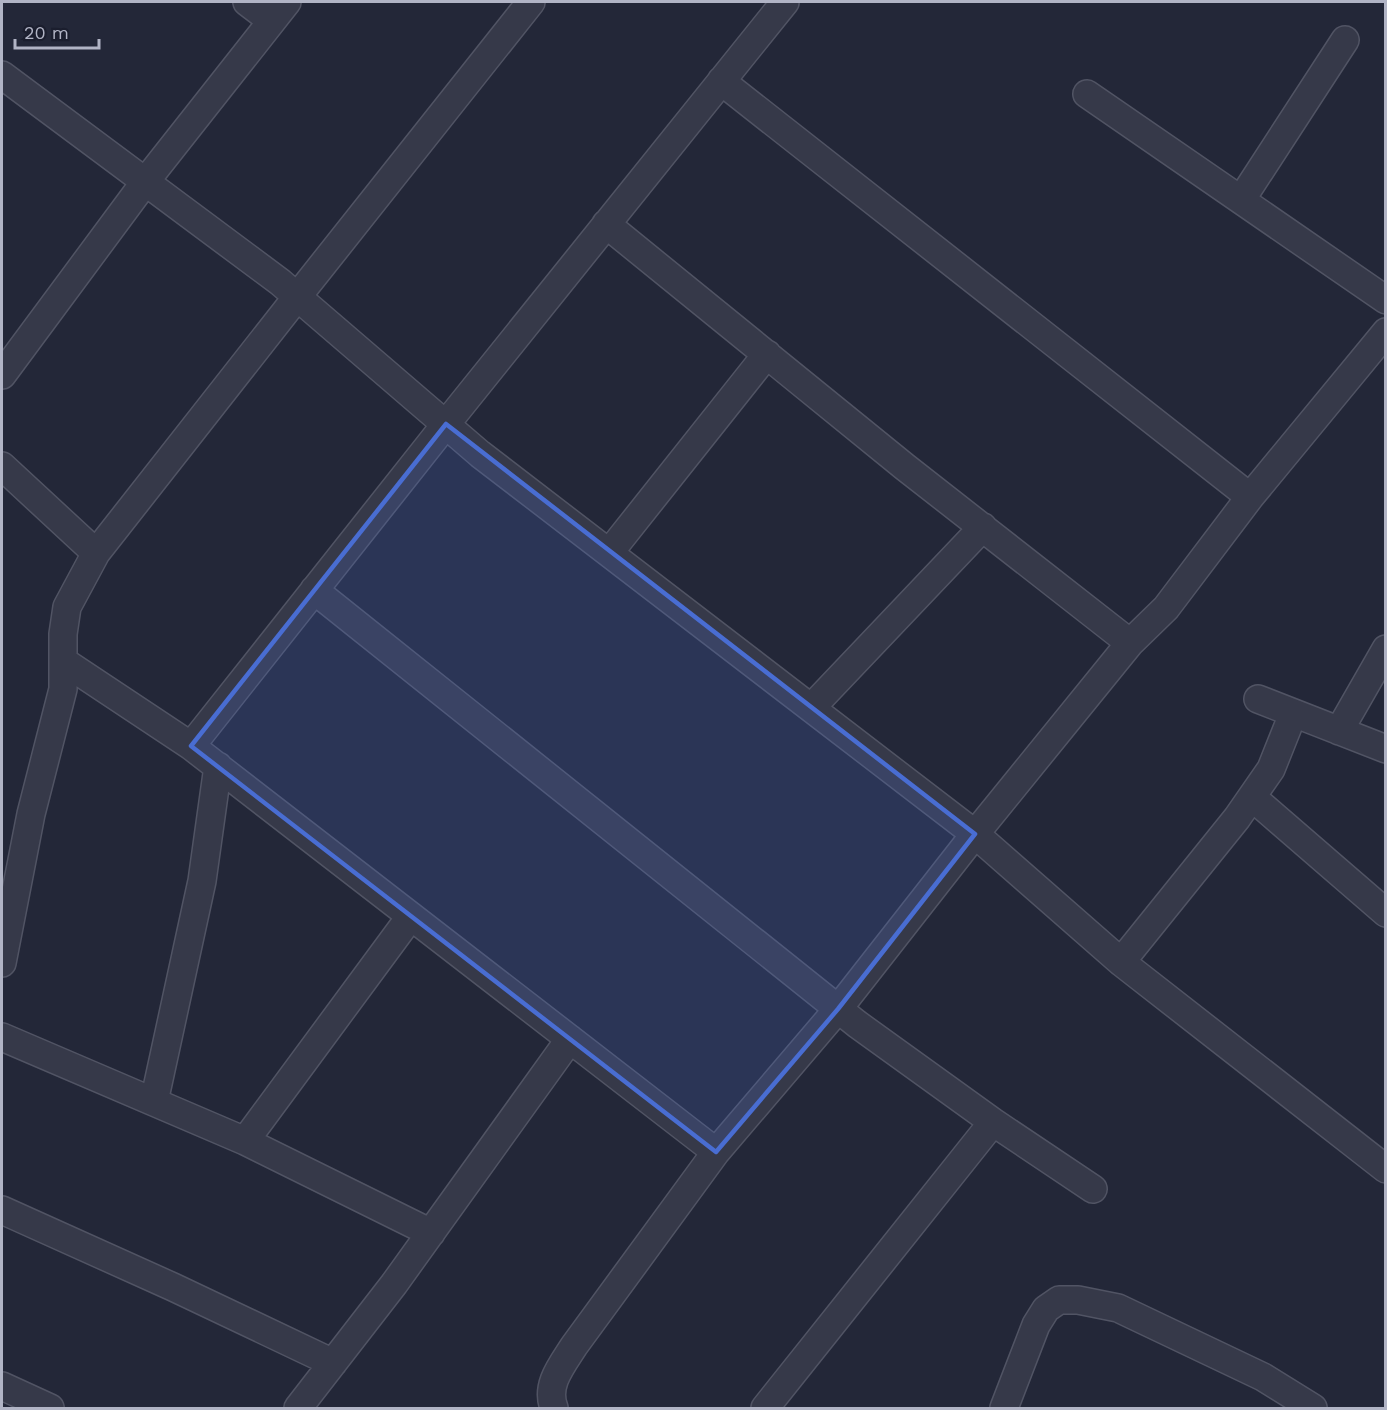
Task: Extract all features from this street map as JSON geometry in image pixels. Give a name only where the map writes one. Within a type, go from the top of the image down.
[{"type":"street","points":[[2,375],[144,182],[280,11],[247,2]]},
{"type":"street","points":[[2,963],[31,814],[63,689],[63,634],[67,607],[96,553],[531,2]]},
{"type":"street","points":[[191,746],[785,2]]},
{"type":"street","points":[[1241,200],[1346,40]]},
{"type":"street","points":[[2,75],[280,282],[480,454],[975,834],[1122,962],[1386,1169]]},
{"type":"street","points":[[721,81],[1250,497]]},
{"type":"street","points":[[1087,94],[1386,300]]},
{"type":"street","points":[[606,224],[905,467],[1130,643]]},
{"type":"street","points":[[554,1408],[551,1388],[557,1373],[574,1346],[716,1152],[838,1009],[975,834],[1130,643],[1166,608],[1250,497],[1386,332]]},
{"type":"street","points":[[609,553],[767,354]]},
{"type":"street","points":[[2,466],[96,553]]},
{"type":"street","points":[[811,708],[983,527]]},
{"type":"street","points":[[314,590],[838,1009],[993,1122],[1093,1189]]},
{"type":"street","points":[[1339,731],[1386,649]]},
{"type":"street","points":[[63,662],[218,766],[716,1152]]},
{"type":"street","points":[[1258,699],[1386,749]]},
{"type":"street","points":[[1122,962],[1252,797],[1271,769],[1293,714]]},
{"type":"street","points":[[154,1102],[202,881],[218,766]]},
{"type":"street","points":[[1252,797],[1386,913]]},
{"type":"street","points":[[245,1140],[411,916]]},
{"type":"street","points":[[2,1037],[245,1140],[431,1233]]},
{"type":"street","points":[[298,1408],[394,1284],[570,1039]]},
{"type":"street","points":[[765,1408],[993,1122]]},
{"type":"street","points":[[2,1210],[173,1287],[333,1363]]},
{"type":"street","points":[[1004,1408],[1036,1325],[1046,1309],[1059,1300],[1078,1300],[1118,1308],[1263,1377],[1313,1408]]},
{"type":"street","points":[[2,1386],[50,1408]]},
{"type":"highlighted area","points":[[446,424],[975,834],[838,1009],[716,1152],[191,746]]}]
